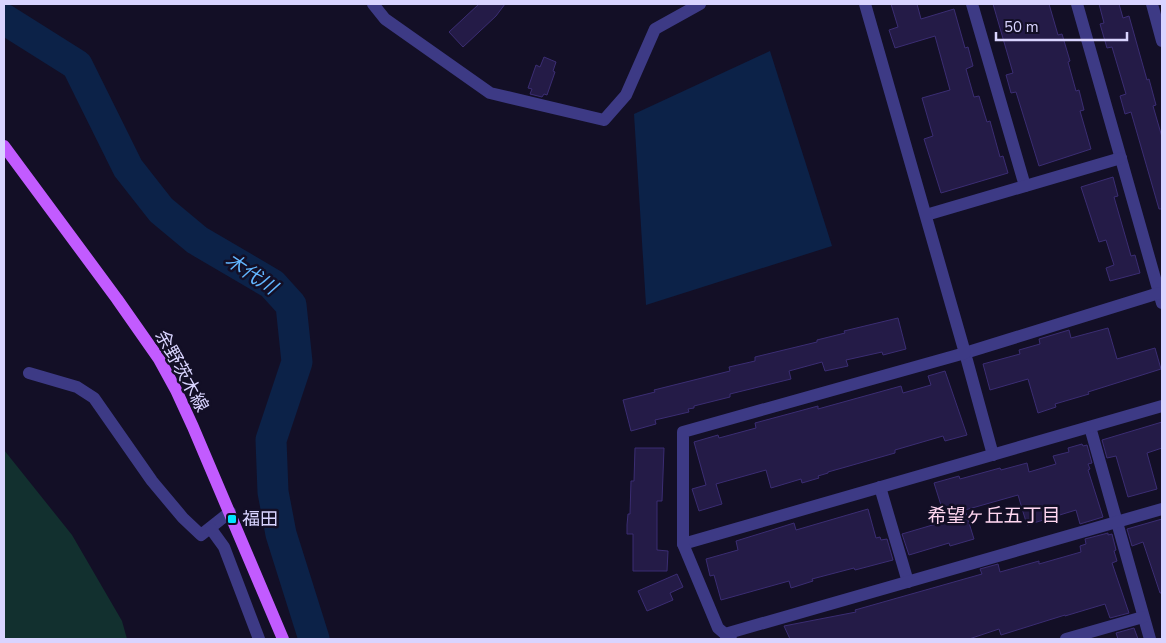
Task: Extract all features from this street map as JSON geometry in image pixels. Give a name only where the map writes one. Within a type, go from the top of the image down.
[{"type":"main road","name":"余野茨木線","points":[[4,146],[159,359],[183,405],[283,639]]},
{"type":"street","points":[[373,4],[385,19],[490,94],[604,120],[626,95],[655,29],[700,4]]},
{"type":"street","points":[[865,4],[993,455]]},
{"type":"street","points":[[972,4],[1025,186]]},
{"type":"street","points":[[1078,4],[1161,298],[683,432],[683,544],[718,628],[728,637],[908,582],[1162,509]]},
{"type":"street","points":[[1152,4],[1162,41]]},
{"type":"street","points":[[926,215],[1121,158]]},
{"type":"street","points":[[29,373],[78,387],[94,398],[152,480],[183,518],[201,535],[211,529],[230,512]]},
{"type":"street","points":[[683,544],[1162,406]]},
{"type":"street","points":[[1090,427],[1150,639]]},
{"type":"street","points":[[880,487],[908,582]]},
{"type":"street","points":[[211,529],[224,547],[259,639]]},
{"type":"street","points":[[1066,639],[1143,617]]},
{"type":"green space","points":[[4,450],[72,535],[122,621],[127,639],[4,639]]},
{"type":"water","points":[[770,51],[832,246],[646,305],[634,114]]},
{"type":"building","points":[[479,4],[505,4],[496,16],[463,47],[449,32]]},
{"type":"building","points":[[891,4],[917,4],[921,19],[954,9],[965,48],[968,47],[973,66],[966,69],[974,97],[979,96],[987,122],[990,121],[1000,157],[1003,156],[1008,173],[941,193],[924,139],[933,136],[922,98],[950,90],[935,36],[895,48],[889,30],[898,27]]},
{"type":"building","points":[[993,4],[1049,4],[1058,35],[1062,34],[1076,91],[1079,90],[1084,110],[1080,111],[1091,149],[1039,166],[1016,92],[1011,93],[1006,75],[1013,73]]},
{"type":"building","points":[[1099,4],[1119,4],[1123,18],[1129,16],[1147,80],[1149,79],[1156,105],[1153,106],[1162,137],[1162,209],[1159,209],[1131,112],[1125,114],[1120,96],[1126,94],[1112,47],[1107,48],[1100,24],[1104,23]]},
{"type":"building","points":[[544,57],[556,62],[553,71],[555,72],[547,95],[544,94],[542,97],[530,94],[532,89],[528,88],[536,65],[540,67]]},
{"type":"building","points":[[1113,177],[1118,196],[1114,197],[1131,256],[1135,255],[1140,273],[1110,281],[1106,268],[1114,265],[1106,240],[1099,242],[1081,187]]},
{"type":"building","points":[[898,318],[906,349],[883,355],[882,352],[846,360],[848,366],[825,371],[822,362],[789,371],[791,379],[730,394],[730,397],[694,406],[694,408],[688,409],[689,412],[655,420],[656,424],[631,431],[623,400],[655,392],[654,390],[730,371],[729,367],[755,361],[755,357],[817,342],[817,340],[845,333],[844,331]]},
{"type":"building","points":[[1108,328],[1117,359],[1155,348],[1161,369],[1088,392],[1089,394],[1055,404],[1056,407],[1038,413],[1028,379],[990,390],[983,364],[1020,354],[1019,350],[1040,344],[1039,339],[1069,330],[1071,338]]},
{"type":"building","points":[[945,371],[967,435],[945,441],[943,436],[895,450],[895,453],[828,472],[818,476],[819,478],[802,483],[801,479],[771,488],[766,470],[716,484],[722,504],[699,511],[692,489],[706,485],[694,442],[718,435],[719,438],[756,428],[755,423],[818,406],[818,409],[901,386],[903,393],[931,385],[928,376]]},
{"type":"building","points":[[1162,422],[1162,448],[1147,453],[1157,489],[1128,497],[1116,456],[1107,458],[1102,440]]},
{"type":"building","points":[[1082,444],[1083,446],[1087,445],[1092,463],[1088,464],[1090,469],[1088,470],[1103,517],[1080,524],[1076,510],[1027,525],[1018,495],[965,510],[974,539],[950,546],[949,543],[909,555],[902,534],[946,521],[934,483],[959,476],[960,479],[1027,463],[1029,472],[1056,464],[1053,456],[1069,452],[1068,448]]},
{"type":"building","points":[[635,448],[664,448],[662,501],[657,501],[657,550],[668,551],[667,571],[633,571],[633,534],[627,534],[627,525],[628,514],[630,514],[631,481],[634,481]]},
{"type":"building","points":[[868,509],[876,538],[880,537],[881,540],[887,539],[893,560],[812,579],[813,581],[791,588],[789,581],[721,600],[714,575],[710,576],[706,559],[738,550],[736,541],[794,523],[796,530]]},
{"type":"building","points":[[1162,519],[1162,593],[1160,593],[1143,542],[1132,546],[1127,529]]},
{"type":"building","points":[[1108,533],[1108,535],[1112,534],[1116,550],[1114,551],[1117,561],[1112,563],[1129,613],[1110,618],[1105,604],[1001,635],[999,629],[969,639],[790,639],[784,626],[856,612],[855,610],[982,574],[980,569],[998,564],[1000,572],[1039,561],[1039,564],[1081,552],[1080,546],[1086,544],[1085,539]]},
{"type":"building","points":[[677,574],[683,587],[670,593],[673,600],[647,611],[638,591]]},
{"type":"building","points":[[1134,628],[1138,639],[1118,639],[1116,633]]},
{"type":"waterway","name":"木代川","points":[[4,19],[77,65],[128,168],[161,210],[197,240],[272,284],[291,305],[297,362],[271,440],[273,492],[281,534],[314,639]]},
{"type":"place","name":"福田","points":[[232,519]]},
{"type":"district","name":"希望ヶ丘五丁目","points":[[994,516]]}]
